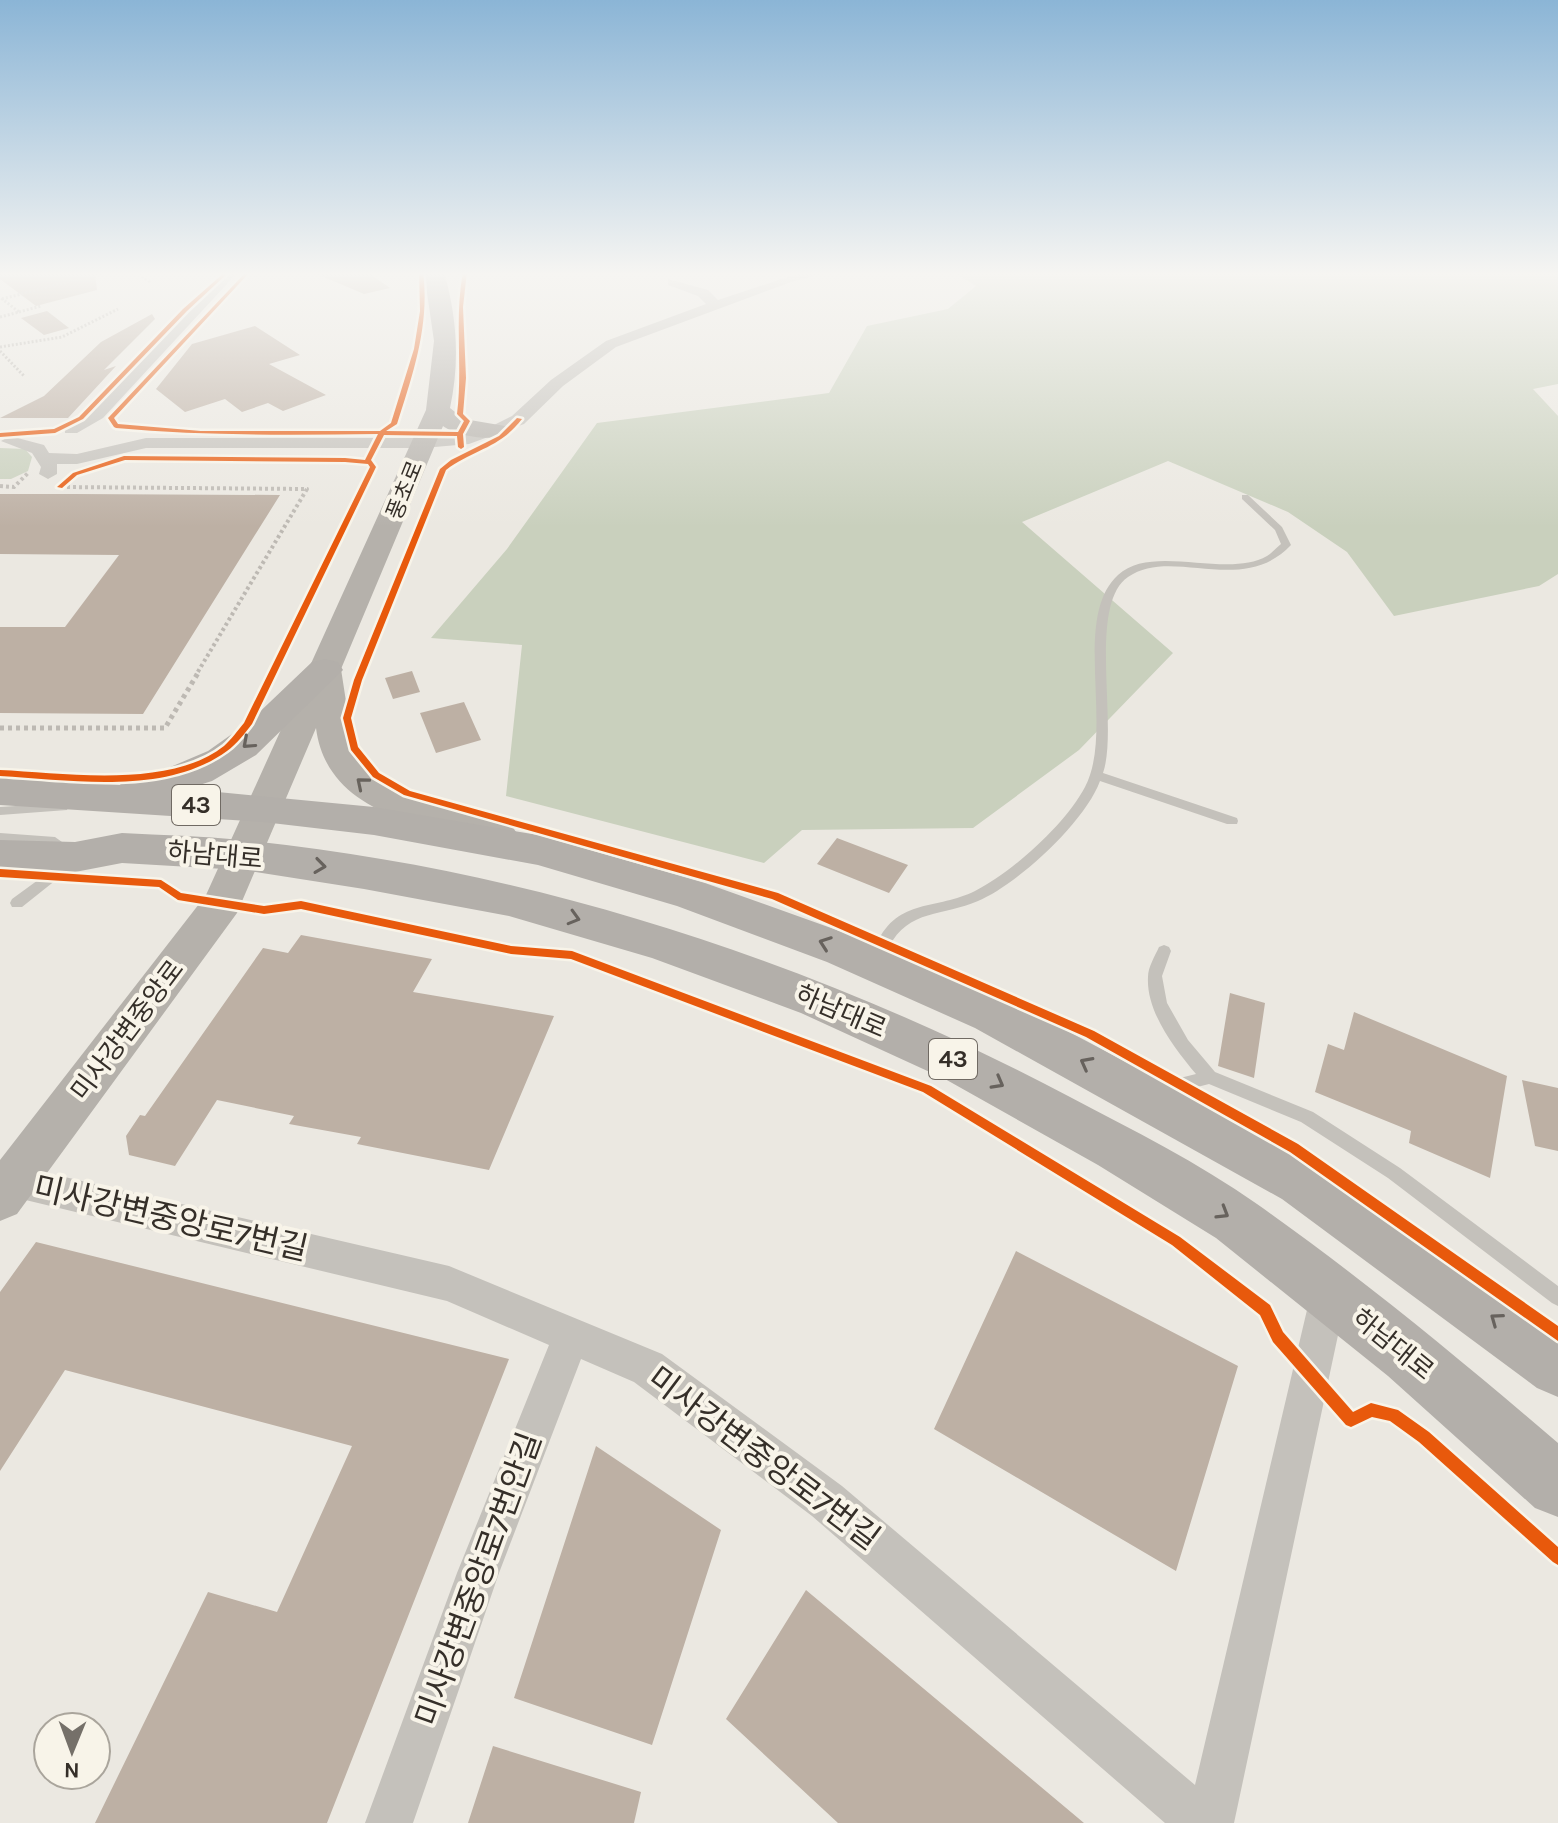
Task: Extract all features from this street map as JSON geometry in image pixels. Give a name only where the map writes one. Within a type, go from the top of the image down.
[{"type":"main road","points":[[423,443],[438,410],[445,375],[445,357]]},
{"type":"main road","points":[[438,410],[457,425],[496,431]]},
{"type":"main road","name":"풍초로","points":[[242,855],[423,443]]},
{"type":"main road","points":[[0,790],[138,786],[208,770],[242,749],[325,670]]},
{"type":"main road","points":[[325,670],[336,747],[355,778],[400,807],[487,828],[538,850]]},
{"type":"main road","name":"하남대로","points":[[0,790],[130,802],[263,808],[374,821],[538,850],[883,947],[992,1014],[1144,1093],[1301,1182],[1557,1361]]},
{"type":"main road","name":"하남대로","points":[[0,855],[75,857],[122,848],[242,855],[509,900],[662,943],[818,1000],[962,1064],[1116,1148],[1235,1220],[1421,1365],[1558,1485]]},
{"type":"main road","name":"미사강변중앙로","points":[[6,1190],[223,902],[242,855]]},
{"type":"street","points":[[100,452],[105,426],[161,357]]},
{"type":"street","name":"풍초로","points":[[423,443],[456,441],[496,431],[518,420],[557,383],[593,357]]},
{"type":"street","points":[[43,456],[71,429],[105,426],[146,443]]},
{"type":"street","points":[[6,441],[43,456]]},
{"type":"street","points":[[43,456],[48,476],[77,459],[146,443],[423,443]]},
{"type":"street","name":"미사강변중앙로7번길","points":[[6,1190],[449,1284],[648,1368],[827,1501],[1202,1823]]},
{"type":"street","points":[[1210,1823],[1329,1293]]},
{"type":"street","name":"미사강변중앙로7번안길","points":[[389,1823],[478,1573],[571,1337]]},
{"type":"lane","points":[[883,947],[895,924],[974,897],[1036,852],[1076,809],[1097,776],[1101,721],[1099,660],[1107,603],[1115,584],[1122,576],[1146,567],[1238,566],[1281,552],[1286,545],[1279,529],[1245,497]]},
{"type":"lane","points":[[1097,776],[1232,821]]},
{"type":"lane","points":[[0,811],[130,802]]},
{"type":"lane","points":[[0,838],[122,848]]},
{"type":"lane","points":[[17,903],[75,857]]},
{"type":"lane","points":[[1164,951],[1155,976],[1161,1000],[1171,1027],[1190,1057],[1209,1077],[1307,1117],[1341,1138],[1394,1173],[1558,1297]]},
{"type":"lane","points":[[1144,1093],[1209,1077]]},
{"type":"path","points":[[7,357],[24,376]]},
{"type":"path","points":[[6,441],[1,449],[22,451],[34,460],[43,456]]},
{"type":"path","points":[[0,486],[14,487],[43,456]]},
{"type":"path","points":[[0,728],[165,728],[307,489],[60,487]]},
{"type":"green space","points":[[849,357],[1558,357],[1558,384],[1533,389],[1558,416],[1558,574],[1539,586],[1394,616],[1347,552],[1288,512],[1168,461],[1022,522],[1173,653],[1079,750],[973,828],[802,830],[764,863],[506,796],[522,645],[431,638],[507,549],[597,423],[829,393]]},
{"type":"green space","points":[[0,448],[25,449],[32,457],[28,471],[11,479],[0,479]]},
{"type":"building","points":[[85,357],[117,357],[104,370],[116,366],[68,418],[0,418],[44,396]]},
{"type":"building","points":[[182,357],[293,357],[269,364],[326,395],[283,411],[268,403],[242,412],[225,399],[185,412],[156,389]]},
{"type":"building","points":[[0,494],[280,495],[143,714],[0,713],[0,627],[65,627],[119,555],[0,554]]},
{"type":"building","points":[[412,671],[420,692],[393,699],[385,678]]},
{"type":"building","points":[[464,702],[481,740],[436,753],[420,713]]},
{"type":"building","points":[[837,838],[908,865],[889,893],[817,864]]},
{"type":"building","points":[[301,935],[432,959],[413,992],[554,1016],[489,1170],[357,1144],[361,1137],[289,1124],[294,1116],[217,1100],[175,1166],[129,1155],[126,1136],[140,1115],[145,1116],[263,948],[288,953]]},
{"type":"building","points":[[1230,993],[1265,1003],[1254,1078],[1218,1066]]},
{"type":"building","points":[[1354,1012],[1507,1076],[1490,1178],[1409,1143],[1411,1131],[1315,1092],[1328,1044],[1344,1050]]},
{"type":"building","points":[[1522,1080],[1558,1088],[1558,1151],[1535,1146]]},
{"type":"building","points":[[36,1242],[509,1359],[327,1823],[95,1823],[208,1592],[277,1612],[352,1446],[65,1370],[0,1471],[0,1292]]},
{"type":"building","points":[[1016,1251],[1238,1366],[1176,1571],[934,1429]]},
{"type":"building","points":[[596,1446],[721,1530],[652,1745],[514,1698]]},
{"type":"building","points":[[806,1590],[1084,1823],[838,1823],[726,1719]]},
{"type":"building","points":[[493,1746],[641,1792],[634,1823],[468,1823]]},
{"type":"cycle path","points":[[0,435],[55,431],[81,418],[140,357]]},
{"type":"cycle path","points":[[168,357],[111,418],[116,426],[201,432],[460,434]]},
{"type":"cycle path","points":[[367,462],[383,430],[394,424],[414,357]]},
{"type":"cycle path","points":[[461,447],[460,434],[467,421],[460,414],[462,357]]},
{"type":"cycle path","points":[[519,419],[502,437],[443,469],[358,680],[347,718],[354,748],[376,775],[407,793],[775,896],[1090,1034],[1294,1148],[1558,1334]]},
{"type":"cycle path","points":[[0,773],[135,777],[169,773],[200,764],[227,748],[248,724],[373,467],[370,462],[345,460],[124,458],[75,474],[60,487]]},
{"type":"cycle path","points":[[0,873],[161,884],[178,896],[264,910],[301,905],[511,950],[572,955],[927,1089],[1176,1241],[1265,1310],[1278,1337],[1351,1420],[1371,1410],[1393,1415],[1424,1437],[1558,1557]]}]
